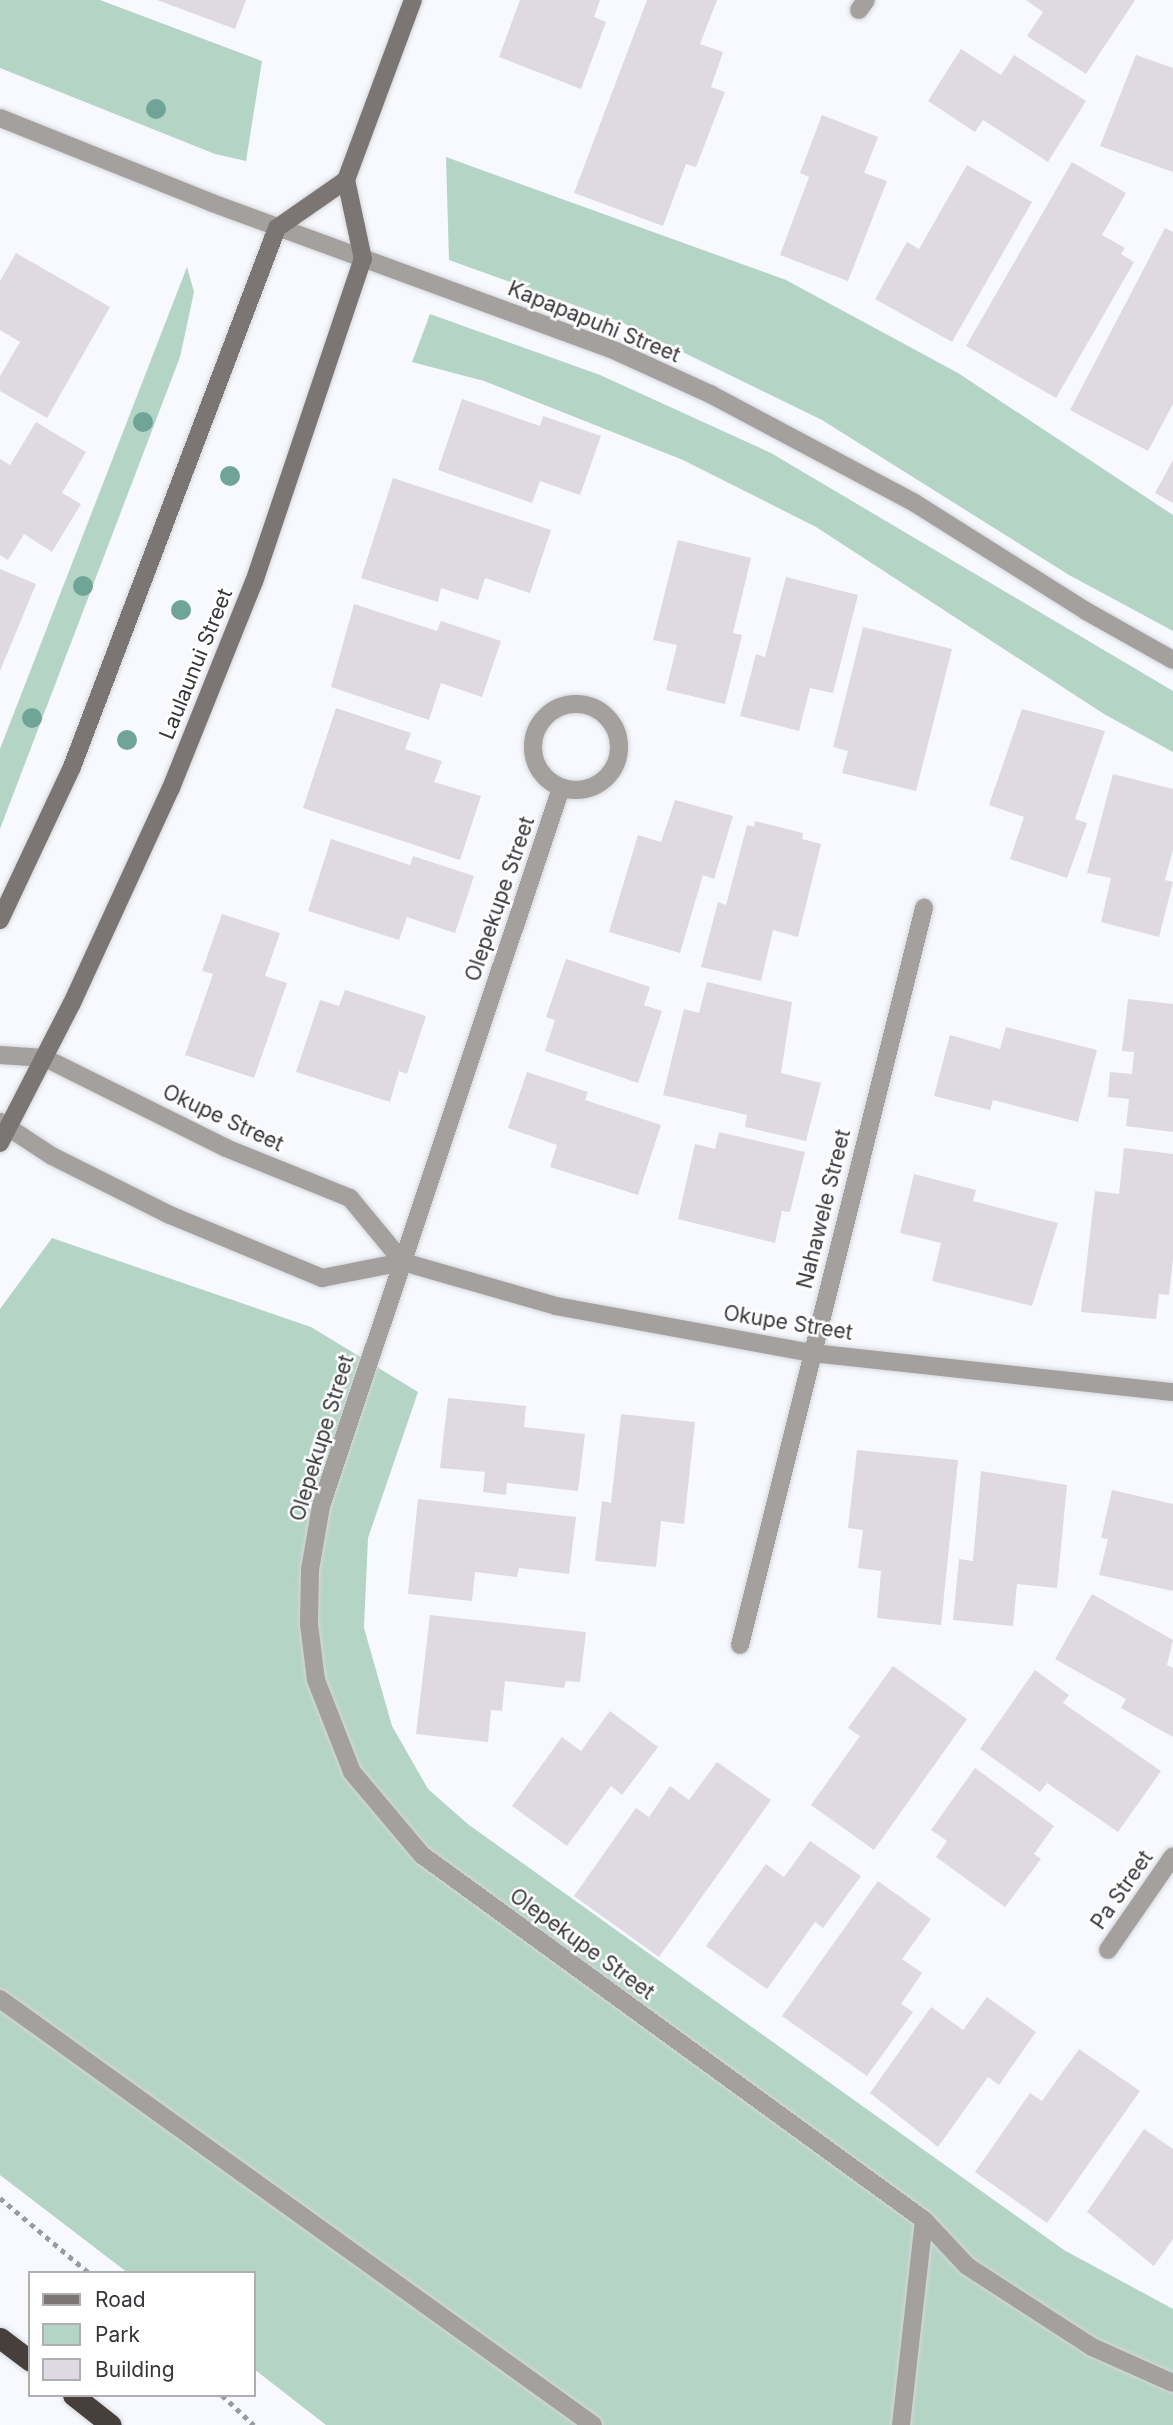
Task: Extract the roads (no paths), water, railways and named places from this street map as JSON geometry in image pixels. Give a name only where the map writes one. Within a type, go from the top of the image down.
[{"type":"highway","points":[[0,2338],[28,2359]]},
{"type":"highway","points":[[76,2397],[111,2425]]},
{"type":"street","points":[[362,259],[345,180],[413,0]]},
{"type":"street","name":"Kapapapuhi Street","points":[[0,118],[278,228],[609,348],[710,394],[913,502],[1086,611],[1173,660]]},
{"type":"street","points":[[0,920],[72,767],[278,228],[345,180]]},
{"type":"street","name":"Laulaunui Street","points":[[2,1132],[45,1058],[171,788],[249,594],[362,259]]},
{"type":"street","points":[[590,706],[615,728],[616,761],[608,776],[594,785],[561,788],[547,779],[537,765],[535,732],[557,708],[590,706]]},
{"type":"street","name":"Olepekupe Street","points":[[561,788],[321,1506],[310,1570],[309,1624],[316,1680],[352,1772],[422,1855],[924,2220],[967,2266],[1092,2347],[1173,2384]]},
{"type":"street","name":"Nahawele Street","points":[[740,1645],[924,908]]},
{"type":"street","name":"Okupe Street","points":[[0,1055],[45,1058],[226,1148],[350,1198],[403,1262]]},
{"type":"street","name":"Okupe Street","points":[[2,1132],[170,1215],[323,1278],[403,1262],[556,1306],[812,1353],[1173,1392]]},
{"type":"street","name":"Pa Street","points":[[1108,1950],[1173,1856]]},
{"type":"street","points":[[0,1999],[593,2425]]},
{"type":"street","points":[[901,2425],[924,2220]]}]
